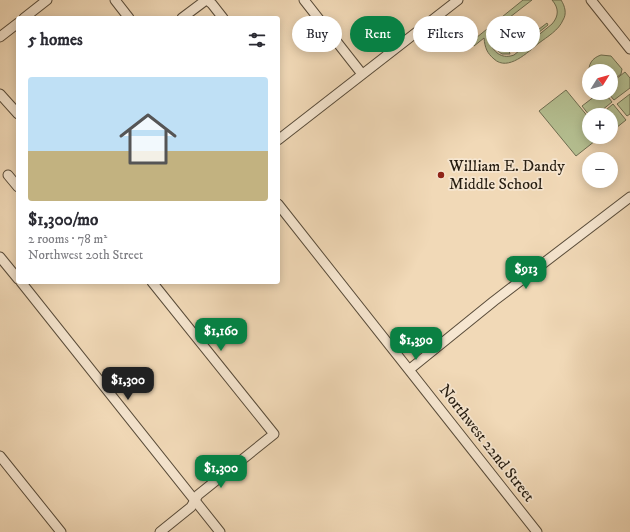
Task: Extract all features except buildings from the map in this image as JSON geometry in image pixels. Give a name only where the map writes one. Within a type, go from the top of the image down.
[{"type":"street","points":[[30,16],[47,0]]},
{"type":"street","points":[[115,0],[127,16]]},
{"type":"street","points":[[185,16],[206,0],[212,4],[221,16]]},
{"type":"street","points":[[304,0],[362,74]]},
{"type":"street","points":[[280,138],[458,0]]},
{"type":"street","points":[[591,0],[627,39],[630,49]]},
{"type":"street","points":[[0,37],[16,25]]},
{"type":"street","points":[[0,94],[16,112]]},
{"type":"street","points":[[8,175],[16,185]]},
{"type":"street","points":[[410,369],[494,301],[630,197]]},
{"type":"street","name":"Northwest 22nd Street","points":[[280,206],[410,369],[537,532]]},
{"type":"street","points":[[0,257],[16,272]]},
{"type":"street","points":[[23,284],[220,532]]},
{"type":"street","points":[[154,284],[274,434],[198,494],[191,507],[160,532]]},
{"type":"street","points":[[0,456],[61,532]]},
{"type":"green space","points":[[523,0],[532,0],[511,16],[503,16]]},
{"type":"green space","points":[[552,0],[561,0],[564,5],[565,15],[559,27],[540,42],[540,34],[552,24],[557,15],[556,6]]},
{"type":"green space","points":[[547,23],[548,25],[540,31],[540,28]]},
{"type":"green space","points":[[486,30],[486,48],[484,38],[478,43],[478,36]]},
{"type":"green space","points":[[488,52],[496,52],[503,56],[510,56],[518,52],[528,52],[518,59],[505,63],[494,59]]},
{"type":"green space","points":[[500,52],[509,52],[510,54],[502,54]]},
{"type":"green space","points":[[601,55],[611,56],[618,64],[590,64],[595,58]]},
{"type":"green space","points":[[618,64],[622,69],[621,74],[618,76]]},
{"type":"green space","points":[[625,72],[630,78],[630,88],[618,97],[618,78]]},
{"type":"green space","points":[[566,90],[582,109],[582,144],[591,144],[576,156],[539,111]]},
{"type":"green space","points":[[630,94],[630,114],[627,116],[617,104]]},
{"type":"green space","points":[[590,100],[610,100],[612,102],[605,108],[584,108],[582,106]]},
{"type":"green space","points":[[613,104],[616,108],[608,108]]},
{"type":"green space","points":[[618,110],[626,120],[618,126]]},
{"type":"place","name":"William E. Dandy Middle School","points":[[441,175]]}]
